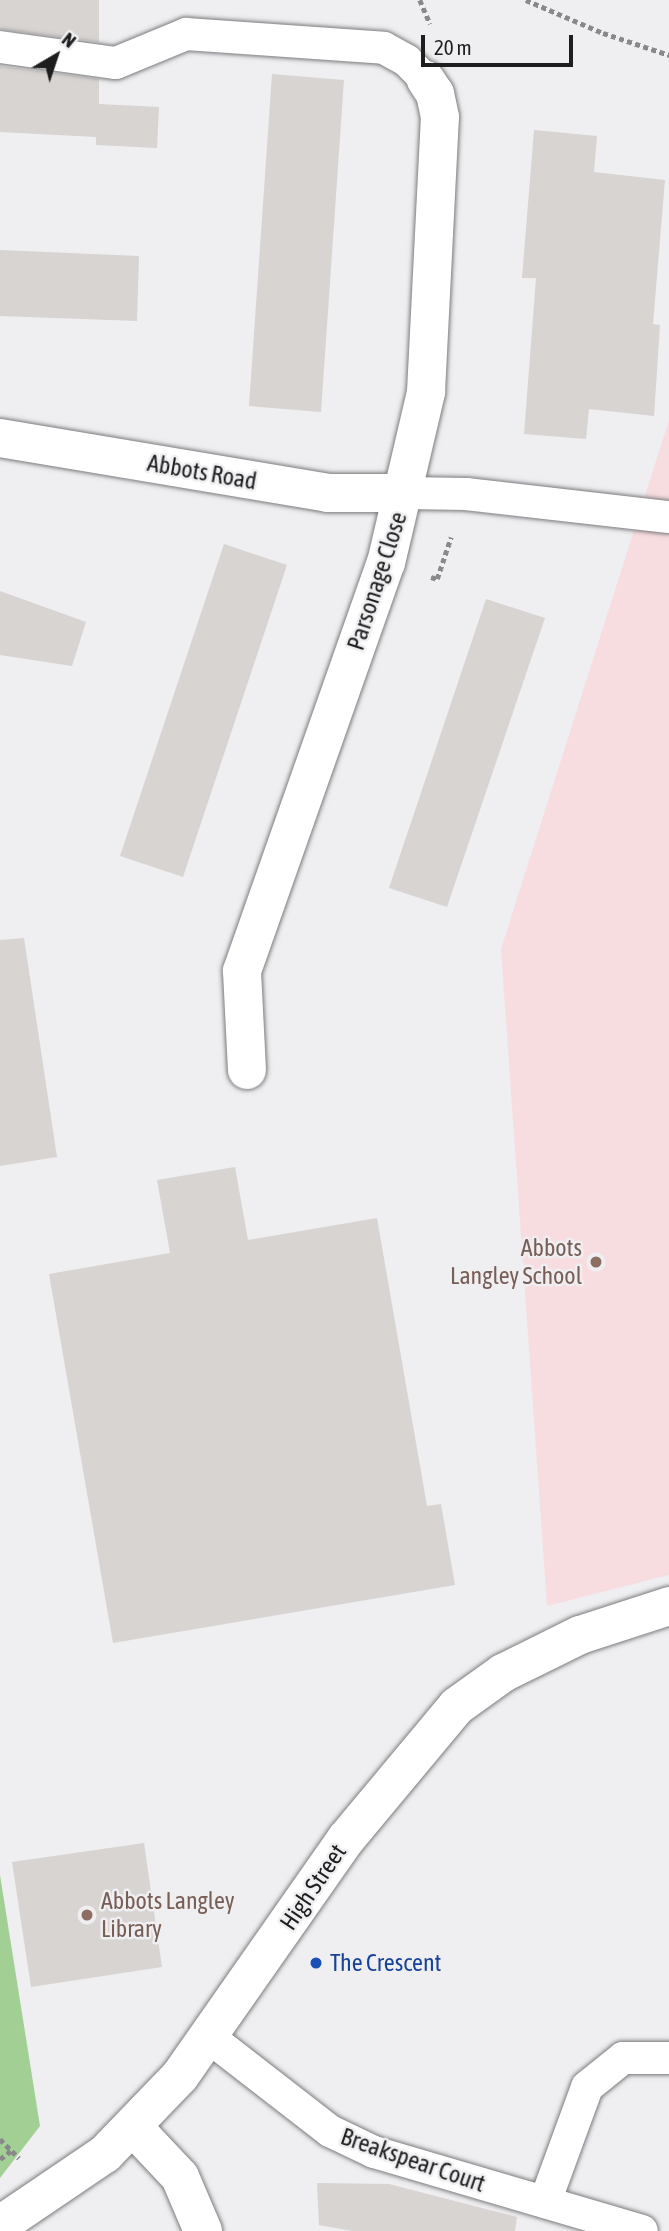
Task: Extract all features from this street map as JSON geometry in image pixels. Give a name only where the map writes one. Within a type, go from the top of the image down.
[{"type":"street","name":"Parsonage Close","points":[[247,1070],[242,971],[386,563],[406,493],[426,392],[439,131],[435,93],[426,80]]},
{"type":"street","name":"Abbots Road","points":[[0,438],[327,493],[406,493]]},
{"type":"street","name":"High Street","points":[[0,2225],[64,2185],[134,2128],[210,2038],[346,1839],[457,1706],[503,1673],[580,1634],[669,1606]]},
{"type":"street","points":[[134,2128],[180,2177],[203,2231]]},
{"type":"lane","points":[[0,47],[116,63],[186,34],[384,48],[407,61],[426,80]]},
{"type":"lane","points":[[406,493],[466,494],[669,517]]},
{"type":"lane","name":"Breakspear Court","points":[[210,2038],[330,2131],[374,2152],[642,2231]]},
{"type":"lane","points":[[545,2202],[587,2087],[623,2058],[669,2058]]},
{"type":"path","points":[[526,0],[669,55]]},
{"type":"path","points":[[0,2139],[21,2160]]},
{"type":"path","points":[[0,2159],[12,2150]]},
{"type":"shaded area","name":"Abbots Langley School","points":[[669,420],[669,1575],[547,1606],[501,949]]},
{"type":"green space","points":[[0,1875],[40,2126],[0,2178]]},
{"type":"building","points":[[0,0],[99,0],[99,42],[0,29]]},
{"type":"building","points":[[0,66],[99,79],[99,104],[159,107],[157,148],[96,145],[96,137],[0,132]]},
{"type":"building","points":[[272,74],[344,80],[321,412],[249,406]]},
{"type":"building","points":[[534,130],[597,136],[594,172],[665,180],[653,324],[660,325],[654,416],[589,409],[586,439],[524,434],[536,278],[522,278]]},
{"type":"building","points":[[0,250],[139,256],[137,321],[0,316]]},
{"type":"building","points":[[224,544],[287,565],[183,877],[120,856]]},
{"type":"building","points":[[0,591],[86,622],[72,666],[0,655]]},
{"type":"building","points":[[486,599],[545,618],[447,907],[389,888]]},
{"type":"building","points":[[24,938],[57,1157],[0,1166],[0,940]]},
{"type":"building","points":[[235,1167],[248,1240],[377,1218],[427,1506],[441,1504],[455,1585],[113,1643],[49,1274],[170,1253],[157,1180]]},
{"type":"building","name":"Abbots Langley Library","points":[[144,1843],[162,1967],[31,1987],[12,1862]]},
{"type":"building","points":[[317,2183],[389,2184],[517,2217],[515,2231],[352,2231],[319,2225]]},
{"type":"place","name":"Abbots Langley School","points":[[596,1262]]},
{"type":"place","name":"Abbots Langley Library","points":[[87,1915]]},
{"type":"place","name":"The Crescent","points":[[316,1963]]}]
